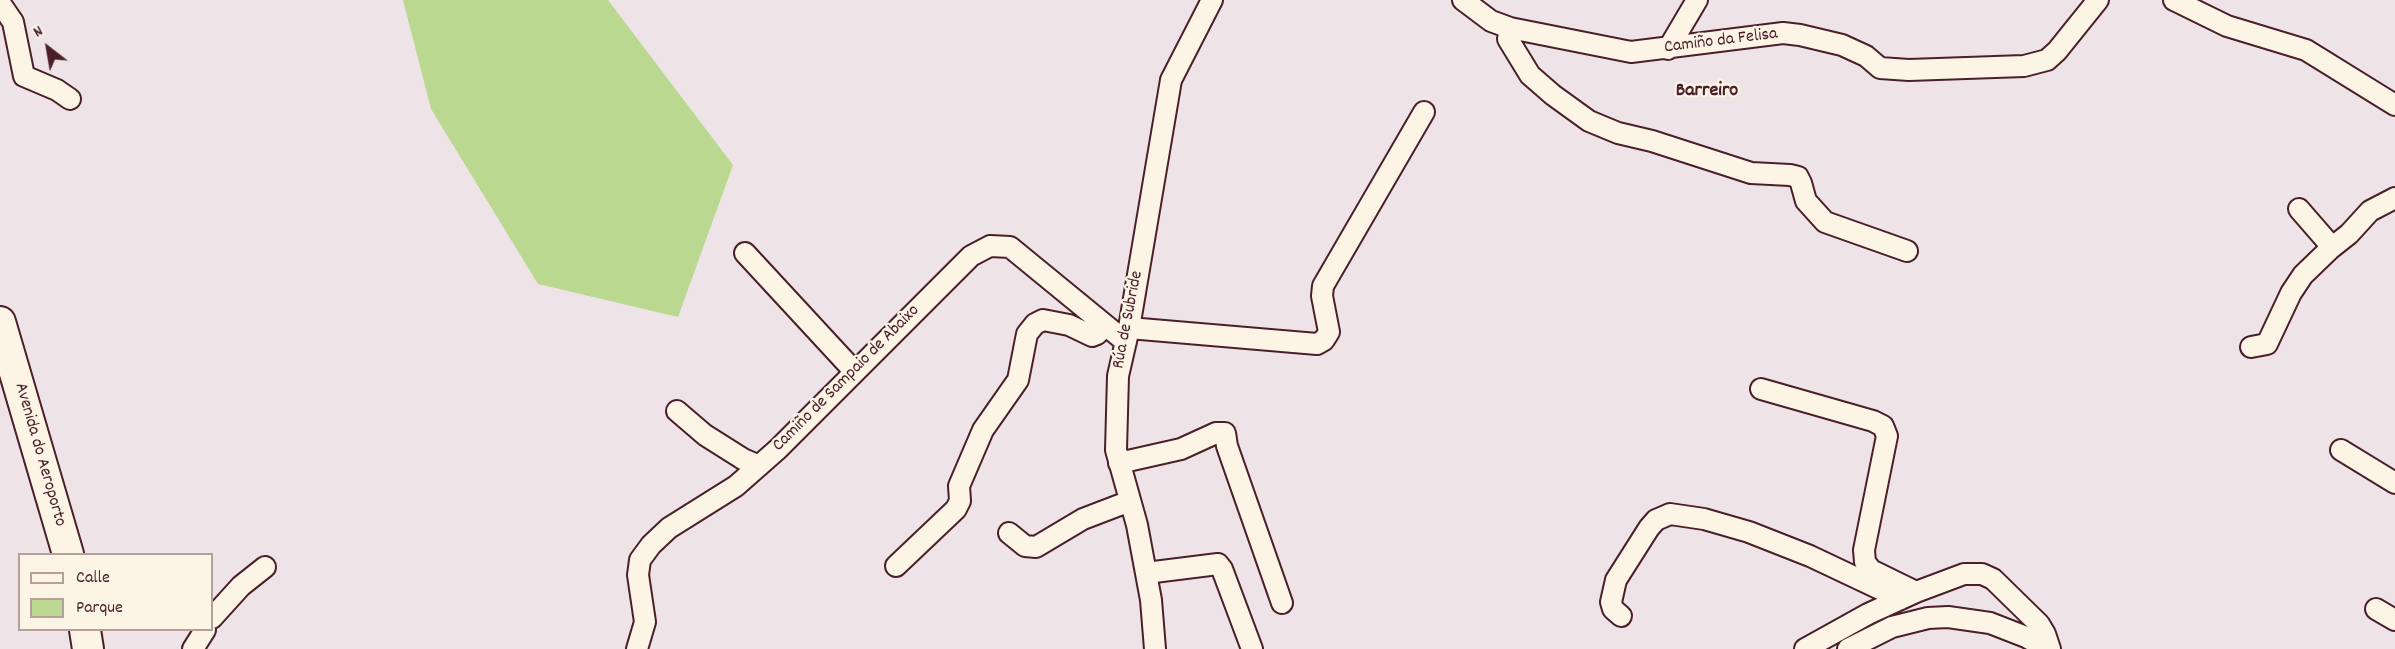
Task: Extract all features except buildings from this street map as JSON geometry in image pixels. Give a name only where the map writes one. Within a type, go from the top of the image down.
[{"type":"main road","name":"Avenida do Aeroporto","points":[[0,322],[67,553]]},
{"type":"main road","points":[[85,631],[88,649]]},
{"type":"street","name":"Rúa de Subride","points":[[1155,649],[1146,573],[1116,450],[1118,376],[1128,335],[1171,80],[1212,0]]},
{"type":"street","name":"Camiño da Felisa","points":[[1463,0],[1491,21],[1510,28],[1631,52],[1783,33],[1800,34],[1842,45],[1866,56],[1880,68],[1908,70],[2024,66],[2047,60],[2098,0]]},
{"type":"street","points":[[1668,48],[1697,0]]},
{"type":"street","points":[[2174,0],[2227,26],[2306,50],[2395,105]]},
{"type":"street","points":[[0,3],[13,22],[24,76],[70,99]]},
{"type":"street","points":[[1510,28],[1508,39],[1530,75],[1589,121],[1618,133],[1652,141],[1751,173],[1797,177],[1802,183],[1806,201],[1825,222],[1907,250]]},
{"type":"street","points":[[1128,335],[1317,344],[1324,340],[1329,332],[1322,296],[1323,286],[1424,112]]},
{"type":"street","points":[[2251,347],[2267,344],[2291,293],[2303,275],[2349,234],[2370,211],[2395,198]]},
{"type":"street","points":[[2300,209],[2332,247]]},
{"type":"street","name":"Camiño de Sampaio de Abaixo","points":[[638,649],[645,622],[638,574],[640,560],[651,545],[669,528],[736,486],[759,466],[970,256],[990,246],[1010,247],[1105,325],[1128,335]]},
{"type":"street","points":[[745,253],[855,372]]},
{"type":"street","points":[[896,566],[956,509],[960,501],[958,486],[983,430],[1018,380],[1027,334],[1035,324],[1043,320],[1069,325],[1092,336],[1105,325]]},
{"type":"street","points":[[1761,389],[1873,421],[1883,426],[1887,436],[1864,550],[1865,562],[1871,570],[1908,595]]},
{"type":"street","points":[[677,411],[705,435],[743,459],[759,466]]},
{"type":"street","points":[[1119,463],[1181,449],[1216,433],[1225,433],[1227,446],[1282,603]]},
{"type":"street","points":[[2341,450],[2395,483]]},
{"type":"street","points":[[1009,533],[1025,546],[1036,547],[1083,519],[1130,501]]},
{"type":"street","points":[[1621,616],[1612,609],[1611,602],[1616,580],[1648,528],[1656,520],[1670,514],[1704,519],[1749,532],[1908,595]]},
{"type":"street","points":[[1146,573],[1218,564],[1252,649]]},
{"type":"street","points":[[213,617],[241,586],[265,567]]},
{"type":"street","points":[[1804,649],[1908,595],[1964,574],[1982,574],[1993,579],[2038,624],[2045,634],[2049,649]]},
{"type":"street","points":[[2376,609],[2395,620]]},
{"type":"street","points":[[1848,649],[1892,627],[1928,618],[1948,617],[1990,623],[2049,649]]},
{"type":"street","points":[[193,649],[204,631]]},
{"type":"green space","points":[[403,0],[608,0],[733,165],[678,317],[538,284],[431,109]]},
{"type":"district","name":"Barreiro","points":[[1707,92]]}]
